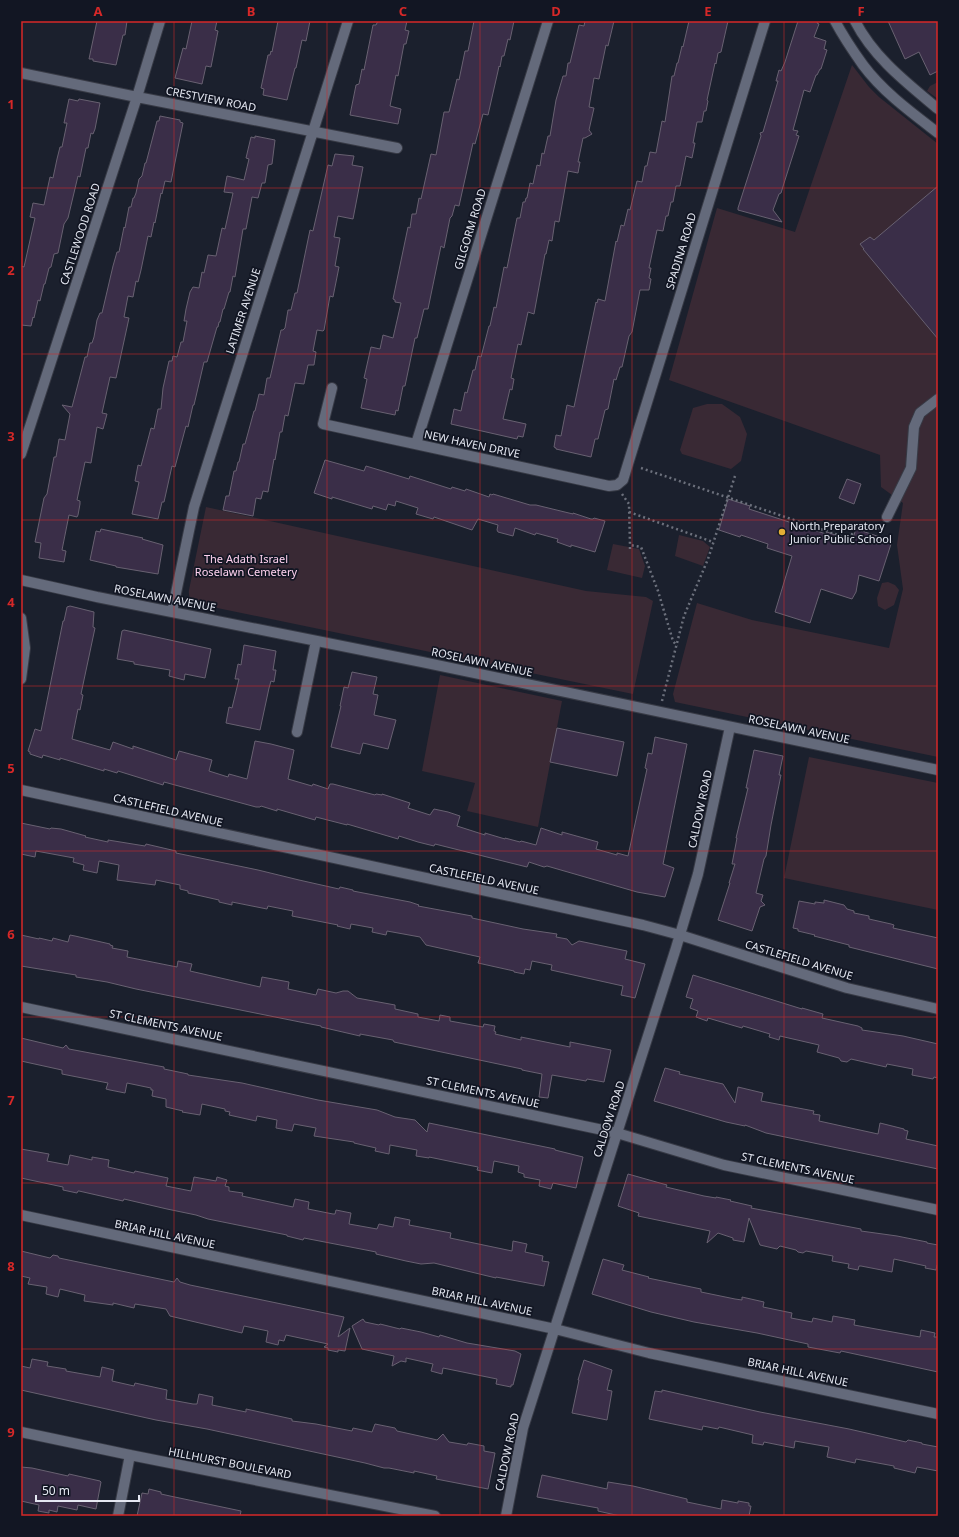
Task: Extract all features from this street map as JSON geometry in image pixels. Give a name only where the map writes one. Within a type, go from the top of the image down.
[{"type":"street","name":"CASTLEWOOD ROAD","points":[[21,454],[137,97],[160,21]]},
{"type":"street","name":"LATIMER AVENUE","points":[[172,612],[194,507],[348,21]]},
{"type":"street","name":"GILGORM ROAD","points":[[416,444],[548,21]]},
{"type":"street","name":"SPADINA ROAD","points":[[617,485],[625,474],[765,21]]},
{"type":"street","points":[[835,21],[864,66],[880,84],[905,108],[938,133]]},
{"type":"street","points":[[855,21],[863,37],[892,70],[938,109]]},
{"type":"street","name":"CRESTVIEW ROAD","points":[[21,72],[137,97],[397,148]]},
{"type":"street","name":"NEW HAVEN DRIVE","points":[[332,388],[323,424],[609,486],[617,485]]},
{"type":"street","points":[[887,517],[911,468],[914,428],[920,413],[938,399]]},
{"type":"street","name":"ROSELAWN AVENUE","points":[[21,580],[438,665],[938,770]]},
{"type":"street","points":[[21,618],[25,648],[21,679]]},
{"type":"street","points":[[297,732],[316,641]]},
{"type":"street","name":"CALDOW ROAD","points":[[506,1516],[523,1428],[680,935],[698,874],[730,727]]},
{"type":"street","name":"CASTLEFIELD AVENUE","points":[[21,790],[644,925],[847,988],[938,1009]]},
{"type":"street","name":"ST CLEMENTS AVENUE","points":[[21,1007],[617,1132],[724,1165],[938,1210]]},
{"type":"street","name":"BRIAR HILL AVENUE","points":[[21,1215],[555,1329],[649,1353],[938,1414]]},
{"type":"street","name":"HILLHURST BOULEVARD","points":[[21,1432],[435,1516]]},
{"type":"street","points":[[118,1516],[130,1455]]},
{"type":"path","points":[[641,468],[850,539],[856,525],[879,530],[887,517]]},
{"type":"path","points":[[662,702],[684,616],[713,542],[735,476]]},
{"type":"path","points":[[623,496],[629,504],[630,550]]},
{"type":"path","points":[[629,512],[713,542]]},
{"type":"path","points":[[630,545],[641,547],[658,591],[673,641],[677,647]]},
{"type":"green space","points":[[852,65],[879,97],[938,144],[938,757],[675,702],[673,694],[697,603],[752,620],[889,648],[903,589],[897,545],[903,503],[881,487],[880,455],[669,380],[717,208],[795,232]]},
{"type":"green space","points":[[938,82],[938,99],[927,91],[930,86]]},
{"type":"green space","points":[[707,404],[722,404],[740,417],[747,434],[741,461],[731,469],[682,454],[680,450],[693,408]]},
{"type":"green space","name":"The Adath Israel Roselawn Cemetery","points":[[206,507],[586,591],[646,597],[653,601],[633,694],[198,604],[190,598],[189,590]]},
{"type":"green space","points":[[679,535],[703,541],[710,547],[703,566],[675,556]]},
{"type":"green space","points":[[613,544],[639,549],[645,566],[642,578],[607,570]]},
{"type":"green space","points":[[888,582],[895,585],[899,590],[894,605],[885,610],[878,606],[877,598],[882,583]]},
{"type":"green space","points":[[440,675],[562,701],[538,827],[467,811],[475,783],[422,771]]},
{"type":"green space","points":[[809,757],[938,783],[938,910],[784,878]]},
{"type":"building","points":[[97,21],[127,21],[125,35],[123,35],[116,65],[89,59]]},
{"type":"building","points":[[192,21],[217,21],[215,30],[218,31],[211,67],[206,66],[202,84],[175,78],[183,48],[186,49]]},
{"type":"building","points":[[278,21],[310,21],[306,41],[302,40],[287,100],[263,95],[264,89],[261,88],[268,55],[270,55],[271,51],[272,52]]},
{"type":"building","points":[[378,21],[407,21],[405,30],[409,31],[406,44],[404,44],[398,76],[396,75],[390,106],[401,109],[398,124],[350,115],[356,85],[359,84],[362,69],[364,70],[373,25],[376,25]]},
{"type":"building","points":[[474,21],[514,21],[510,40],[508,39],[504,56],[502,56],[500,67],[499,66],[488,115],[483,114],[475,144],[473,143],[459,206],[455,205],[450,218],[444,248],[441,246],[428,309],[424,309],[417,338],[415,338],[398,411],[396,410],[395,415],[361,408],[367,379],[364,378],[371,347],[380,349],[383,335],[393,338],[401,303],[395,302],[393,299],[408,227],[410,228],[412,214],[416,214],[419,198],[421,199],[431,154],[436,155],[444,112],[449,112],[457,79],[459,80],[465,51],[468,51]]},
{"type":"building","points":[[585,21],[614,21],[608,46],[606,45],[599,79],[594,78],[589,107],[594,108],[589,130],[592,134],[583,138],[578,162],[580,162],[578,173],[568,171],[559,222],[555,221],[552,241],[549,240],[545,254],[534,314],[528,312],[521,345],[518,344],[511,378],[514,379],[512,390],[510,389],[503,419],[526,424],[523,437],[518,436],[517,439],[451,424],[454,409],[461,411],[465,392],[467,393],[478,356],[481,357],[494,307],[496,308],[504,267],[507,268],[517,218],[520,218],[523,202],[525,202],[527,198],[530,183],[533,184],[537,165],[540,166],[542,153],[544,154],[548,136],[550,136],[556,100],[563,76],[566,76],[568,63],[570,63],[579,25],[584,26]]},
{"type":"building","points":[[689,21],[728,21],[721,52],[718,53],[716,64],[715,63],[706,111],[704,111],[702,122],[697,122],[692,158],[686,156],[680,186],[676,186],[673,202],[671,202],[668,216],[666,216],[663,231],[657,230],[649,268],[651,268],[649,278],[651,279],[649,290],[640,290],[632,332],[629,336],[622,367],[620,367],[616,380],[614,379],[608,409],[605,410],[598,439],[595,439],[591,457],[556,449],[554,447],[556,435],[561,436],[567,405],[574,407],[596,302],[597,303],[598,299],[605,301],[616,241],[617,242],[621,225],[624,226],[628,209],[630,210],[637,181],[642,182],[645,166],[647,166],[650,152],[656,153],[662,121],[665,122],[672,76],[674,76],[682,46],[683,47]]},
{"type":"building","points":[[798,21],[818,21],[817,23],[819,24],[814,37],[826,41],[824,49],[827,50],[821,69],[816,75],[810,92],[804,90],[793,130],[798,131],[796,135],[799,136],[781,193],[779,194],[773,210],[782,222],[738,210],[738,208],[761,136],[760,133],[763,132],[778,81],[776,81],[779,70],[781,71],[785,62]]},
{"type":"building","points":[[888,21],[938,21],[938,71],[930,75],[919,52],[905,59]]},
{"type":"building","points":[[69,99],[78,101],[79,99],[100,103],[95,129],[93,134],[91,133],[88,148],[86,148],[80,177],[78,176],[68,218],[64,224],[58,253],[54,254],[40,301],[38,300],[31,326],[21,325],[21,266],[24,267],[35,218],[30,217],[33,203],[44,205],[50,177],[53,178],[67,123],[64,123]]},
{"type":"building","points":[[160,116],[180,120],[180,122],[183,123],[171,182],[165,181],[151,237],[148,236],[138,282],[136,281],[133,297],[128,296],[124,317],[129,318],[116,378],[110,377],[102,413],[107,414],[103,429],[97,427],[91,463],[85,462],[77,500],[80,501],[78,515],[77,517],[69,515],[62,550],[66,551],[64,562],[39,558],[41,543],[35,542],[44,498],[47,494],[59,439],[65,440],[70,414],[62,405],[72,407],[85,357],[87,357],[90,343],[92,343],[94,337],[97,320],[100,313],[102,313],[113,266],[117,252],[119,252],[129,207],[131,207],[139,179],[142,176],[157,121],[159,121]]},
{"type":"building","points":[[255,136],[275,140],[272,164],[268,165],[265,183],[262,183],[258,198],[252,197],[246,229],[243,229],[235,277],[233,276],[230,292],[217,327],[207,362],[204,362],[188,427],[186,426],[175,467],[172,466],[164,502],[162,502],[158,519],[132,514],[139,482],[135,481],[138,465],[141,466],[151,428],[154,429],[158,409],[161,409],[163,388],[169,361],[172,361],[173,356],[177,357],[181,342],[183,342],[187,321],[184,321],[190,292],[193,287],[199,288],[202,272],[204,273],[208,255],[216,256],[222,228],[225,229],[233,193],[224,192],[227,176],[244,180],[249,159],[246,158],[251,137],[255,138]]},
{"type":"building","points":[[335,154],[354,156],[352,165],[363,167],[353,219],[338,216],[334,237],[340,238],[335,266],[339,267],[333,297],[330,296],[324,330],[317,330],[313,351],[316,352],[314,365],[308,365],[304,384],[295,383],[288,416],[285,415],[282,432],[280,432],[268,492],[263,491],[261,499],[256,498],[253,516],[223,510],[226,496],[229,496],[234,471],[236,471],[239,462],[243,444],[245,444],[259,394],[264,395],[267,378],[270,378],[281,330],[285,328],[288,310],[291,310],[295,293],[297,293],[310,230],[313,231],[328,165],[332,166]]},
{"type":"building","points":[[938,186],[938,339],[860,244],[870,237],[874,240]]},
{"type":"building","points":[[325,460],[364,471],[366,466],[409,479],[410,476],[451,489],[452,487],[465,491],[466,489],[489,497],[490,494],[493,494],[530,505],[536,505],[573,513],[591,519],[594,518],[605,521],[595,552],[571,545],[571,547],[557,542],[558,539],[536,533],[535,535],[515,528],[513,536],[498,532],[498,525],[478,519],[472,530],[434,517],[433,519],[416,514],[418,508],[396,501],[395,506],[388,504],[386,510],[373,506],[372,509],[314,493]]},
{"type":"building","points":[[847,479],[861,484],[854,504],[839,498]]},
{"type":"building","points":[[728,499],[750,506],[749,509],[852,541],[856,529],[892,541],[879,581],[859,575],[856,592],[852,599],[821,589],[810,623],[775,612],[792,556],[767,548],[768,544],[741,535],[740,537],[719,530]]},
{"type":"building","points":[[101,529],[143,538],[142,539],[163,545],[158,574],[116,567],[90,560],[96,531],[100,532]]},
{"type":"building","points":[[70,606],[94,612],[93,627],[95,628],[81,694],[83,695],[80,710],[78,709],[72,739],[110,750],[113,742],[133,749],[133,746],[176,760],[179,751],[212,760],[209,771],[228,777],[229,774],[247,779],[255,741],[271,744],[294,750],[288,779],[312,786],[313,784],[328,789],[330,784],[333,784],[375,795],[382,794],[410,803],[408,808],[430,815],[434,809],[448,812],[460,816],[457,826],[485,835],[485,833],[505,839],[536,845],[541,828],[562,835],[562,832],[598,842],[596,849],[617,855],[617,853],[628,856],[647,769],[645,768],[648,753],[652,754],[655,737],[687,744],[663,864],[674,868],[665,897],[637,892],[547,866],[544,867],[529,862],[527,867],[435,844],[434,846],[399,836],[398,839],[347,824],[316,817],[315,820],[277,809],[277,811],[261,806],[256,807],[164,782],[163,785],[118,771],[117,773],[104,769],[104,771],[60,758],[60,760],[43,755],[42,758],[30,754],[28,751],[35,729],[41,731],[63,621],[67,607]]},
{"type":"building","points":[[124,630],[211,649],[205,678],[185,674],[184,680],[169,676],[170,670],[134,664],[134,662],[117,659],[122,631]]},
{"type":"building","points":[[244,645],[276,651],[273,670],[276,670],[274,682],[271,681],[260,730],[226,723],[229,707],[232,708],[239,679],[235,679],[238,664],[241,665]]},
{"type":"building","points":[[352,672],[377,677],[373,694],[378,695],[374,715],[396,720],[388,749],[363,743],[360,754],[331,747],[344,687],[348,688]]},
{"type":"building","points":[[557,728],[624,742],[617,776],[550,762]]},
{"type":"building","points":[[754,750],[783,756],[779,775],[781,775],[766,856],[756,893],[763,895],[761,901],[765,905],[760,907],[752,931],[718,920],[735,864],[732,864],[736,838],[748,788],[746,788]]},
{"type":"building","points":[[21,823],[50,829],[61,829],[86,836],[85,837],[108,842],[108,840],[145,846],[146,844],[176,851],[176,853],[339,889],[340,887],[410,902],[419,905],[418,906],[472,916],[472,918],[523,929],[557,934],[556,937],[567,939],[572,945],[579,941],[627,951],[625,959],[645,964],[635,998],[621,995],[623,986],[551,970],[552,965],[532,961],[530,970],[525,969],[524,974],[514,972],[478,963],[480,957],[426,945],[420,937],[387,931],[386,935],[372,932],[373,928],[351,924],[350,929],[337,926],[338,925],[292,916],[293,911],[268,906],[267,909],[232,902],[232,905],[219,902],[219,900],[188,893],[188,891],[180,889],[180,885],[156,880],[155,885],[117,880],[119,865],[99,861],[97,873],[83,870],[84,865],[73,862],[74,858],[36,851],[35,857],[21,854]]},
{"type":"building","points":[[824,900],[844,905],[847,909],[854,911],[854,913],[869,916],[869,919],[894,925],[893,928],[938,938],[938,969],[849,947],[849,945],[814,936],[815,935],[798,931],[798,929],[793,928],[799,901],[815,904],[815,902],[824,903]]},
{"type":"building","points":[[21,935],[52,941],[53,938],[68,942],[70,935],[110,944],[113,946],[112,948],[128,951],[127,957],[177,967],[178,961],[192,964],[190,971],[260,987],[262,977],[289,982],[288,989],[316,995],[318,989],[336,993],[348,991],[357,998],[395,1005],[395,1009],[418,1014],[418,1017],[439,1021],[440,1015],[450,1017],[450,1021],[483,1027],[484,1024],[495,1026],[495,1034],[521,1040],[521,1037],[570,1047],[570,1042],[611,1050],[604,1082],[587,1079],[586,1081],[552,1075],[548,1098],[539,1097],[542,1074],[394,1042],[393,1040],[360,1034],[360,1036],[321,1026],[76,977],[76,975],[21,966]]},
{"type":"building","points":[[693,975],[802,1009],[823,1014],[822,1018],[858,1026],[862,1028],[862,1030],[903,1036],[938,1044],[938,1078],[934,1077],[933,1079],[912,1075],[913,1069],[887,1064],[886,1067],[851,1059],[847,1062],[841,1061],[839,1058],[817,1052],[819,1045],[780,1036],[779,1040],[769,1037],[770,1034],[743,1026],[742,1028],[708,1018],[707,1021],[696,1017],[698,1011],[690,1008],[693,999],[686,997]]},
{"type":"building","points":[[21,1038],[63,1048],[66,1045],[69,1049],[164,1067],[164,1069],[188,1075],[242,1083],[318,1100],[377,1110],[395,1117],[415,1120],[427,1132],[429,1123],[555,1149],[583,1157],[576,1188],[553,1183],[551,1189],[539,1186],[540,1180],[524,1177],[524,1174],[518,1172],[519,1166],[494,1161],[492,1173],[477,1170],[478,1167],[429,1157],[416,1156],[417,1150],[390,1145],[389,1154],[375,1151],[376,1148],[354,1142],[314,1136],[316,1128],[294,1124],[292,1131],[276,1128],[277,1120],[257,1116],[256,1121],[229,1115],[230,1112],[225,1111],[225,1109],[202,1104],[200,1115],[182,1112],[183,1111],[166,1107],[166,1099],[152,1096],[153,1090],[151,1090],[151,1088],[127,1083],[125,1093],[110,1090],[106,1089],[108,1083],[62,1074],[62,1070],[21,1061]]},
{"type":"building","points":[[665,1068],[680,1072],[679,1074],[723,1084],[735,1103],[738,1087],[763,1093],[761,1101],[814,1111],[813,1114],[820,1115],[819,1121],[878,1134],[880,1123],[904,1129],[908,1131],[906,1139],[938,1146],[938,1169],[766,1133],[745,1125],[726,1122],[654,1101]]},
{"type":"building","points":[[21,1149],[49,1154],[47,1161],[68,1165],[70,1155],[92,1160],[92,1157],[109,1160],[108,1167],[134,1173],[135,1171],[168,1178],[166,1186],[191,1191],[194,1177],[216,1181],[217,1177],[227,1180],[225,1186],[229,1187],[229,1191],[243,1193],[242,1196],[293,1207],[295,1199],[309,1202],[308,1209],[333,1214],[335,1214],[336,1210],[351,1213],[349,1224],[377,1229],[379,1224],[393,1227],[395,1217],[410,1220],[409,1225],[451,1233],[450,1238],[512,1251],[513,1241],[527,1244],[525,1252],[543,1256],[542,1261],[549,1262],[544,1286],[496,1278],[434,1263],[421,1264],[406,1261],[376,1254],[376,1252],[304,1238],[303,1240],[287,1235],[208,1219],[124,1199],[123,1201],[79,1191],[77,1193],[63,1190],[63,1187],[21,1178]]},
{"type":"building","points":[[628,1174],[667,1185],[666,1187],[704,1196],[731,1200],[730,1201],[752,1206],[751,1208],[861,1229],[861,1231],[897,1236],[938,1245],[938,1265],[936,1270],[925,1268],[926,1266],[894,1259],[892,1272],[861,1266],[859,1266],[858,1270],[848,1268],[849,1264],[832,1261],[833,1256],[806,1251],[803,1253],[780,1246],[777,1249],[760,1245],[749,1218],[744,1242],[733,1240],[733,1238],[718,1233],[707,1243],[710,1231],[638,1216],[639,1213],[618,1206]]},
{"type":"building","points":[[21,1251],[50,1258],[53,1255],[58,1256],[59,1258],[174,1282],[177,1278],[180,1282],[190,1285],[344,1317],[338,1337],[350,1328],[345,1351],[338,1350],[338,1352],[328,1350],[328,1348],[324,1347],[328,1344],[286,1335],[284,1341],[279,1340],[278,1345],[266,1342],[268,1331],[244,1326],[242,1333],[170,1316],[166,1309],[135,1304],[134,1308],[113,1303],[113,1305],[84,1301],[85,1295],[60,1289],[58,1297],[46,1294],[47,1287],[28,1284],[30,1278],[21,1276]]},
{"type":"building","points":[[603,1259],[624,1265],[622,1270],[649,1277],[648,1278],[701,1289],[701,1292],[735,1299],[742,1300],[742,1297],[764,1302],[763,1307],[792,1313],[791,1318],[812,1322],[813,1318],[832,1322],[833,1316],[855,1320],[854,1325],[920,1337],[921,1330],[935,1333],[934,1337],[938,1337],[938,1372],[841,1351],[840,1353],[808,1347],[808,1344],[757,1333],[694,1322],[651,1312],[592,1294]]},
{"type":"building","points":[[363,1319],[365,1322],[379,1325],[421,1332],[439,1337],[440,1335],[467,1343],[515,1351],[521,1354],[513,1385],[511,1385],[511,1387],[496,1384],[497,1379],[443,1368],[442,1374],[431,1371],[433,1364],[406,1358],[406,1362],[401,1361],[392,1366],[394,1356],[362,1349],[352,1326]]},
{"type":"building","points":[[32,1359],[48,1362],[47,1366],[100,1377],[102,1367],[114,1370],[112,1381],[134,1386],[135,1383],[167,1390],[166,1399],[193,1404],[197,1404],[199,1394],[213,1397],[212,1405],[246,1412],[246,1409],[292,1419],[292,1421],[352,1431],[353,1428],[372,1432],[375,1424],[395,1428],[397,1431],[437,1440],[443,1434],[449,1442],[484,1446],[484,1451],[495,1453],[488,1489],[436,1479],[437,1476],[414,1471],[414,1473],[384,1468],[21,1390],[21,1366],[30,1368]]},
{"type":"building","points":[[584,1360],[612,1370],[607,1390],[612,1391],[607,1420],[572,1413],[578,1380]]},
{"type":"building","points":[[662,1390],[760,1412],[849,1429],[906,1442],[908,1440],[938,1447],[938,1471],[917,1467],[915,1473],[894,1468],[894,1466],[856,1459],[855,1463],[827,1457],[829,1447],[795,1441],[794,1448],[764,1442],[763,1445],[752,1443],[753,1435],[719,1427],[718,1429],[703,1426],[702,1430],[649,1419],[655,1391],[662,1392]]},
{"type":"building","points":[[21,1467],[68,1476],[69,1474],[100,1481],[96,1509],[78,1505],[77,1510],[58,1506],[57,1512],[49,1510],[49,1513],[38,1511],[39,1505],[21,1501]]},
{"type":"building","points":[[542,1475],[607,1489],[608,1482],[633,1486],[687,1499],[687,1502],[721,1509],[722,1500],[738,1503],[738,1501],[749,1503],[749,1506],[751,1506],[749,1516],[620,1516],[598,1511],[598,1508],[537,1497]]},
{"type":"building","points":[[149,1489],[161,1492],[161,1494],[241,1511],[240,1516],[137,1516],[142,1493],[148,1494]]},
{"type":"place","name":"North Preparatory Junior Public School","points":[[782,532]]}]
